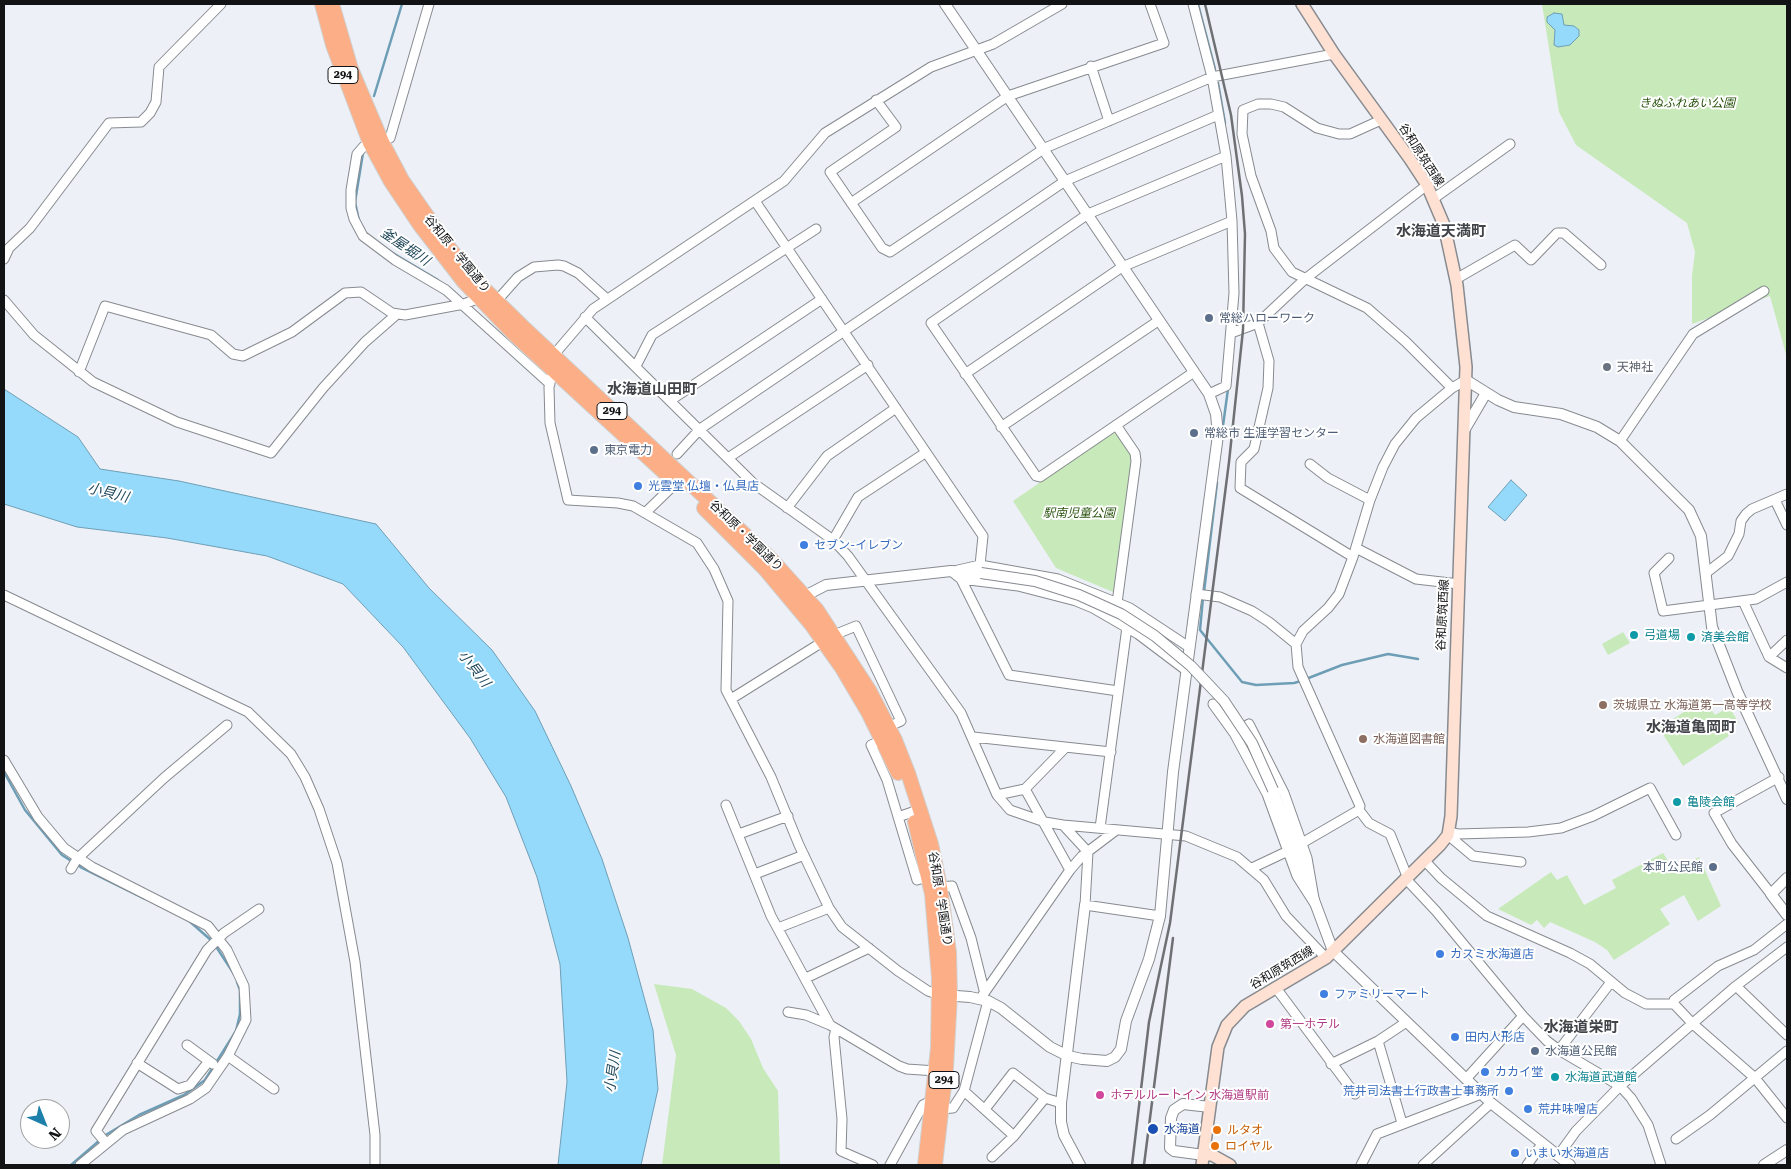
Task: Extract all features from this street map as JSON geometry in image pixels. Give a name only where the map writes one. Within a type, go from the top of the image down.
[{"type":"highway","name":"谷和原・学園通り","points":[[322,4],[333,45],[376,143]]},
{"type":"highway","name":"谷和原・学園通り","points":[[332,4],[351,69],[390,180],[444,258],[676,483],[800,599]]},
{"type":"highway","name":"谷和原・学園通り","points":[[554,363],[771,559],[869,690],[886,734],[928,877],[945,995],[946,1068],[925,1165]]},
{"type":"highway","name":"谷和原・学園通り","points":[[910,813],[940,887],[949,952],[936,1071],[935,1165]]},
{"type":"main road","name":"谷和原筑西線","points":[[1203,1160],[1218,1047],[1227,1025],[1245,1006],[1329,954],[1406,877],[1425,861],[1448,833],[1466,380],[1464,337],[1456,279],[1446,234],[1427,185],[1334,54],[1302,4]]},
{"type":"main road","points":[[1203,1160],[1212,1155],[1230,1165]]},
{"type":"street","points":[[4,259],[9,248],[30,228],[109,124],[141,122],[150,113],[156,102],[159,67],[221,4]]},
{"type":"street","points":[[430,4],[390,138],[362,148],[357,154],[351,190],[351,208],[363,236],[395,260],[446,290],[550,384]]},
{"type":"street","points":[[945,4],[975,51],[1045,148],[1065,182],[1122,268],[1209,394],[1216,414],[1218,435],[1189,647],[1167,833],[1160,916],[1149,959],[1128,1014],[1118,1053],[1112,1059],[1100,1061],[1068,1056],[1050,1047],[984,997],[945,995],[928,991],[898,971],[842,928],[829,908],[771,777],[726,690],[728,601],[714,569],[697,543],[633,506],[618,503],[568,500],[548,406],[554,363],[561,345],[585,317],[607,299],[791,176],[825,133],[931,67],[975,51],[993,44],[1062,4]]},
{"type":"street","points":[[852,204],[1008,96],[1091,66],[1164,43],[1150,4]]},
{"type":"street","points":[[1193,4],[1212,77],[1226,156],[1232,221],[1234,293],[1226,386],[1209,394]]},
{"type":"street","points":[[876,100],[896,127],[830,172],[882,248],[890,252],[1045,148],[1212,77],[1334,54]]},
{"type":"street","points":[[1091,66],[1109,121]]},
{"type":"street","points":[[1381,120],[1350,134],[1339,134],[1317,128],[1284,108],[1271,104],[1258,104],[1243,110],[1242,134],[1251,176],[1271,231],[1274,248],[1292,272],[1357,302],[1376,315],[1426,360],[1452,388]]},
{"type":"street","points":[[677,454],[700,429],[1065,182],[1218,115]]},
{"type":"street","points":[[1433,199],[1510,144]]},
{"type":"street","points":[[1194,372],[1040,477],[1036,476],[1001,427],[931,323],[1088,214],[1226,156]]},
{"type":"street","points":[[1231,333],[1258,323],[1305,279],[1427,185]]},
{"type":"street","points":[[755,201],[983,536],[981,569]]},
{"type":"street","points":[[965,374],[1122,268],[1232,221]]},
{"type":"street","points":[[636,366],[652,335],[816,229]]},
{"type":"street","points":[[1456,279],[1514,246],[1531,260],[1558,233],[1564,233],[1601,266]]},
{"type":"street","points":[[79,372],[105,306],[211,335],[233,354],[243,356],[292,332],[345,293],[361,292],[397,314],[414,315],[488,300],[534,267],[558,265],[578,273],[607,299]]},
{"type":"street","points":[[1620,441],[1693,334],[1764,291]]},
{"type":"street","points":[[671,400],[822,299]]},
{"type":"street","points":[[4,300],[34,335],[79,372],[113,393],[177,422],[271,453],[323,388],[365,342],[397,314]]},
{"type":"street","points":[[585,317],[671,400],[752,483],[833,540],[867,580],[961,713],[998,795],[1010,810],[1045,822],[1062,825],[1115,831],[1167,833],[1190,837],[1237,857],[1264,880],[1286,916],[1405,1022],[1490,1103],[1570,1165]]},
{"type":"street","points":[[1001,427],[1158,321]]},
{"type":"street","points":[[1258,323],[1269,361],[1269,382],[1254,449],[1241,462],[1238,485],[1242,490],[1355,553],[1416,579],[1459,584]]},
{"type":"street","points":[[728,458],[868,365]]},
{"type":"street","points":[[1661,1165],[1641,1110],[1620,1086],[1559,1050],[1523,1016],[1406,877],[1390,834],[1369,823],[1359,810],[1360,806],[1298,667],[1296,644],[1303,631],[1335,600],[1355,553],[1370,500],[1383,467],[1406,428],[1452,388],[1466,380],[1486,393],[1514,407],[1561,414],[1578,419],[1620,441],[1659,478],[1689,510],[1701,536],[1712,627],[1729,670],[1785,787],[1787,799]]},
{"type":"street","points":[[1463,432],[1486,393]]},
{"type":"street","points":[[787,508],[827,456],[896,408]]},
{"type":"street","points":[[1100,828],[1127,626],[1120,604],[1136,461],[1135,452],[1116,425]]},
{"type":"street","points":[[833,540],[858,497],[926,453]]},
{"type":"street","points":[[1310,464],[1328,478],[1370,500]]},
{"type":"street","points":[[645,513],[676,483]]},
{"type":"street","points":[[1706,573],[1728,556],[1739,534],[1741,521],[1746,514],[1787,494]]},
{"type":"street","points":[[1775,500],[1787,525]]},
{"type":"street","points":[[1669,558],[1654,573],[1663,611],[1744,601],[1756,598],[1787,582]]},
{"type":"street","points":[[800,599],[826,586],[951,571],[981,569],[1049,576],[1120,604],[1144,616],[1189,647]]},
{"type":"street","points":[[981,569],[1035,581],[1080,595],[1121,614],[1160,640],[1203,678],[1229,708],[1252,743],[1274,790],[1315,904],[1329,954]]},
{"type":"street","points":[[951,571],[961,579],[1009,675],[1118,691]]},
{"type":"street","points":[[961,579],[1018,586],[1046,592],[1093,608],[1127,626],[1187,671]]},
{"type":"street","points":[[4,594],[248,712],[291,754],[305,777],[319,809],[337,863],[355,962],[375,1135],[375,1165]]},
{"type":"street","points":[[1196,594],[1220,597],[1252,611],[1270,622],[1296,644]]},
{"type":"street","points":[[1744,601],[1768,657],[1787,668]]},
{"type":"street","points":[[731,699],[829,638],[856,626],[900,722],[871,745],[887,780],[910,813]]},
{"type":"street","points":[[1768,657],[1787,640]]},
{"type":"street","points":[[1213,704],[1234,733],[1259,777],[1297,876],[1315,904]]},
{"type":"street","points":[[74,864],[164,778],[227,724]]},
{"type":"street","points":[[1234,733],[1249,724],[1278,778],[1312,874],[1315,904]]},
{"type":"street","points":[[973,737],[1111,752]]},
{"type":"street","points":[[998,795],[1025,789],[1065,748]]},
{"type":"street","points":[[4,760],[51,835],[74,864],[191,916],[208,926],[216,942],[243,979],[246,1020],[228,1056],[212,1082],[199,1094],[136,1122],[105,1142],[80,1165]]},
{"type":"street","points":[[1779,777],[1714,813],[1732,844],[1787,915]]},
{"type":"street","points":[[1448,833],[1522,833],[1561,828],[1593,816],[1650,788],[1676,835]]},
{"type":"street","points":[[1025,789],[1070,870]]},
{"type":"street","points":[[726,805],[778,928],[833,1027],[842,1119],[841,1151],[873,1165]]},
{"type":"street","points":[[1302,843],[1359,810]]},
{"type":"street","points":[[739,834],[788,816]]},
{"type":"street","points":[[1062,825],[1088,852],[1085,905],[1060,1122],[1064,1135],[1080,1165]]},
{"type":"street","points":[[890,1165],[923,1104],[937,1104],[953,1108],[964,1091],[984,997],[1070,870],[1088,852],[1115,831]]},
{"type":"street","points":[[1448,833],[1473,856],[1521,862]]},
{"type":"street","points":[[1252,868],[1288,850]]},
{"type":"street","points":[[755,874],[804,855]]},
{"type":"street","points":[[1425,861],[1441,878],[1487,916],[1570,953],[1590,964],[1625,993],[1646,1004],[1674,999],[1718,966],[1754,950],[1787,924]]},
{"type":"street","points":[[1771,894],[1787,878]]},
{"type":"street","points":[[940,887],[952,886],[971,938],[984,997]]},
{"type":"street","points":[[1085,905],[1160,916]]},
{"type":"street","points":[[778,928],[829,908]]},
{"type":"street","points":[[105,1142],[96,1131],[137,1063],[216,942],[259,909]]},
{"type":"street","points":[[1558,1156],[1576,1131],[1620,1086],[1736,986],[1787,947]]},
{"type":"street","points":[[806,978],[869,948]]},
{"type":"street","points":[[1559,1050],[1611,982]]},
{"type":"street","points":[[1736,986],[1787,1035]]},
{"type":"street","points":[[1276,988],[1331,1064],[1356,1094]]},
{"type":"street","points":[[1674,999],[1693,1024],[1755,1078],[1787,1118]]},
{"type":"street","points":[[788,1012],[806,1015],[833,1027],[907,1069],[936,1071]]},
{"type":"street","points":[[1466,1079],[1523,1016]]},
{"type":"street","points":[[1331,1064],[1378,1041],[1405,1022]]},
{"type":"street","points":[[1378,1041],[1402,1124]]},
{"type":"street","points":[[187,1045],[219,1069]]},
{"type":"street","points":[[1676,1139],[1787,1051]]},
{"type":"street","points":[[228,1056],[274,1089]]},
{"type":"street","points":[[137,1063],[178,1089],[190,1085],[210,1062]]},
{"type":"street","points":[[986,1109],[1013,1073],[1045,1098],[1061,1104]]},
{"type":"street","points":[[964,1091],[1014,1136]]},
{"type":"street","points":[[1361,1165],[1377,1134],[1480,1094]]},
{"type":"street","points":[[992,1157],[1014,1136],[1045,1098]]},
{"type":"street","points":[[1423,1165],[1490,1103]]},
{"type":"street","points":[[1203,1160],[1170,1148],[1171,1118],[1174,1110],[1183,1104],[1210,1107]]},
{"type":"street","points":[[1527,1165],[1542,1144]]},
{"type":"street","points":[[1764,1165],[1787,1150]]},
{"type":"green space","name":"きぬふれあい公園","points":[[1542,4],[1787,4],[1787,358],[1770,296],[1692,324],[1692,276],[1695,252],[1687,223],[1576,145],[1559,112]]},
{"type":"green space","name":"駅南児童公園","points":[[1112,433],[1117,434],[1133,457],[1113,592],[1056,568],[1013,501]]},
{"type":"green space","points":[[1623,632],[1630,643],[1608,655],[1602,644]]},
{"type":"green space","points":[[1704,699],[1715,715],[1729,707],[1739,723],[1726,731],[1729,736],[1683,766],[1659,728]]},
{"type":"green space","points":[[1663,853],[1674,870],[1699,857],[1721,906],[1698,921],[1684,895],[1660,909],[1670,924],[1614,960],[1607,950],[1595,942],[1550,922],[1544,928],[1537,920],[1531,925],[1498,909],[1551,872],[1557,880],[1567,875],[1584,905],[1616,888],[1612,880]]},
{"type":"green space","points":[[654,984],[692,989],[726,1008],[739,1021],[751,1039],[763,1068],[778,1091],[780,1165],[662,1165],[676,1055]]},
{"type":"water","points":[[1554,13],[1562,14],[1564,25],[1574,26],[1579,30],[1579,36],[1570,45],[1558,47],[1554,45],[1555,30],[1547,22],[1547,17]]},
{"type":"water","name":"小貝川","points":[[4,389],[78,437],[100,469],[179,481],[376,524],[429,588],[492,650],[535,711],[571,786],[602,859],[628,938],[653,1030],[658,1089],[641,1165],[558,1165],[567,1082],[560,964],[537,877],[506,797],[470,738],[403,647],[343,584],[267,556],[167,538],[77,527],[4,504]]},
{"type":"water","points":[[1511,480],[1527,495],[1505,521],[1488,507]]},
{"type":"waterway","name":"釜屋堀川","points":[[374,96],[402,4]]},
{"type":"waterway","points":[[1198,4],[1215,69]]},
{"type":"waterway","points":[[1218,83],[1225,123]]},
{"type":"waterway","name":"釜屋堀川","points":[[359,221],[355,202],[363,153]]},
{"type":"waterway","name":"釜屋堀川","points":[[391,252],[438,280]]},
{"type":"waterway","points":[[1222,433],[1228,389]]},
{"type":"waterway","points":[[1204,592],[1217,483]]},
{"type":"waterway","points":[[1203,598],[1200,630],[1242,682],[1256,685],[1301,681]]},
{"type":"waterway","points":[[1306,679],[1342,665],[1388,654],[1418,659]]},
{"type":"waterway","points":[[4,772],[25,810],[62,855],[82,868],[145,899]]},
{"type":"waterway","points":[[188,920],[212,941]]},
{"type":"waterway","points":[[215,945],[234,974]]},
{"type":"waterway","points":[[104,1136],[139,1115],[184,1095],[205,1080],[236,1031],[240,1014],[240,990],[237,982]]},
{"type":"waterway","points":[[71,1165],[100,1140]]},
{"type":"railway","points":[[1132,1165],[1149,1022],[1170,923],[1229,462],[1243,330],[1245,234],[1242,196],[1231,115],[1205,4]]},
{"type":"railway","points":[[1144,1165],[1173,938]]},
{"type":"place","name":"常総ハローワーク","points":[[1209,318]]},
{"type":"place","name":"天神社","points":[[1607,367]]},
{"type":"place","name":"常総市 生涯学習センター","points":[[1194,433]]},
{"type":"place","name":"東京電力","points":[[594,450]]},
{"type":"place","name":"光雲堂 仏壇・仏具店","points":[[638,486]]},
{"type":"place","name":"セブン-イレブン","points":[[804,545]]},
{"type":"place","name":"弓道場","points":[[1634,635]]},
{"type":"place","name":"済美会館","points":[[1691,637]]},
{"type":"place","name":"茨城県立 水海道第一高等学校","points":[[1603,705]]},
{"type":"place","name":"水海道図書館","points":[[1363,739]]},
{"type":"place","name":"亀陵会館","points":[[1677,802]]},
{"type":"place","name":"本町公民館","points":[[1713,867]]},
{"type":"place","name":"カスミ水海道店","points":[[1440,954]]},
{"type":"place","name":"ファミリーマート","points":[[1324,994]]},
{"type":"place","name":"第一ホテル","points":[[1270,1024]]},
{"type":"place","name":"田内人形店","points":[[1455,1037]]},
{"type":"place","name":"水海道公民館","points":[[1535,1051]]},
{"type":"place","name":"カカイ堂","points":[[1485,1072]]},
{"type":"place","name":"水海道武道館","points":[[1555,1077]]},
{"type":"place","name":"荒井司法書士行政書士事務所","points":[[1509,1091]]},
{"type":"place","name":"ホテルルートイン 水海道駅前","points":[[1100,1095]]},
{"type":"place","name":"荒井味噌店","points":[[1528,1109]]},
{"type":"place","name":"水海道","points":[[1153,1129]]},
{"type":"place","name":"ルタオ","points":[[1217,1130]]},
{"type":"place","name":"ロイヤル","points":[[1215,1146]]},
{"type":"place","name":"いまい水海道店","points":[[1515,1153]]},
{"type":"district","name":"水海道天満町","points":[[1441,232]]},
{"type":"district","name":"水海道山田町","points":[[652,390]]},
{"type":"district","name":"水海道亀岡町","points":[[1691,728]]},
{"type":"district","name":"水海道栄町","points":[[1581,1028]]}]
